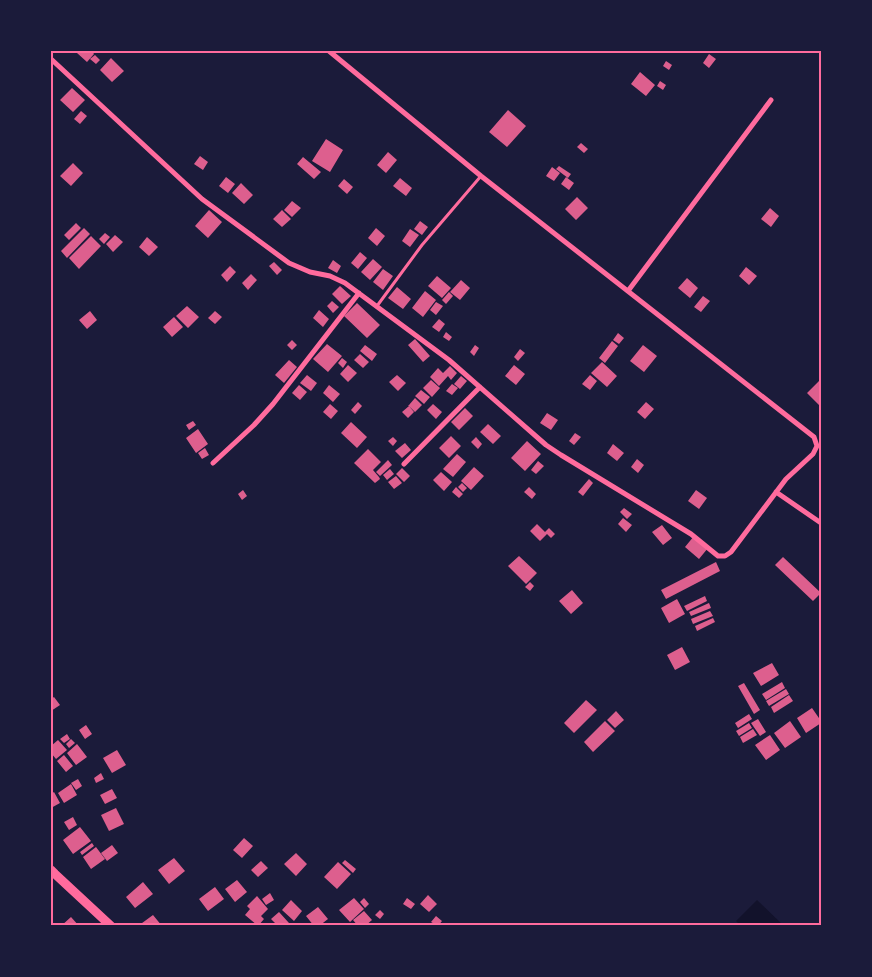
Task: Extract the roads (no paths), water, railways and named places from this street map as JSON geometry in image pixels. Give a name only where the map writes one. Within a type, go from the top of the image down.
[{"type":"main road","points":[[51,870],[111,926]]},
{"type":"street","points":[[51,59],[202,199],[289,263],[310,272],[330,276],[345,283],[449,360],[561,456],[691,534],[718,556],[725,556],[731,552],[786,479],[813,454],[817,446],[814,437],[481,176],[329,51]]},
{"type":"street","points":[[628,291],[770,100]]},
{"type":"street","points":[[213,463],[274,404],[359,293]]},
{"type":"street","points":[[404,464],[480,387]]},
{"type":"street","points":[[776,492],[821,523]]},
{"type":"lane","points":[[377,306],[422,245],[481,176]]}]
